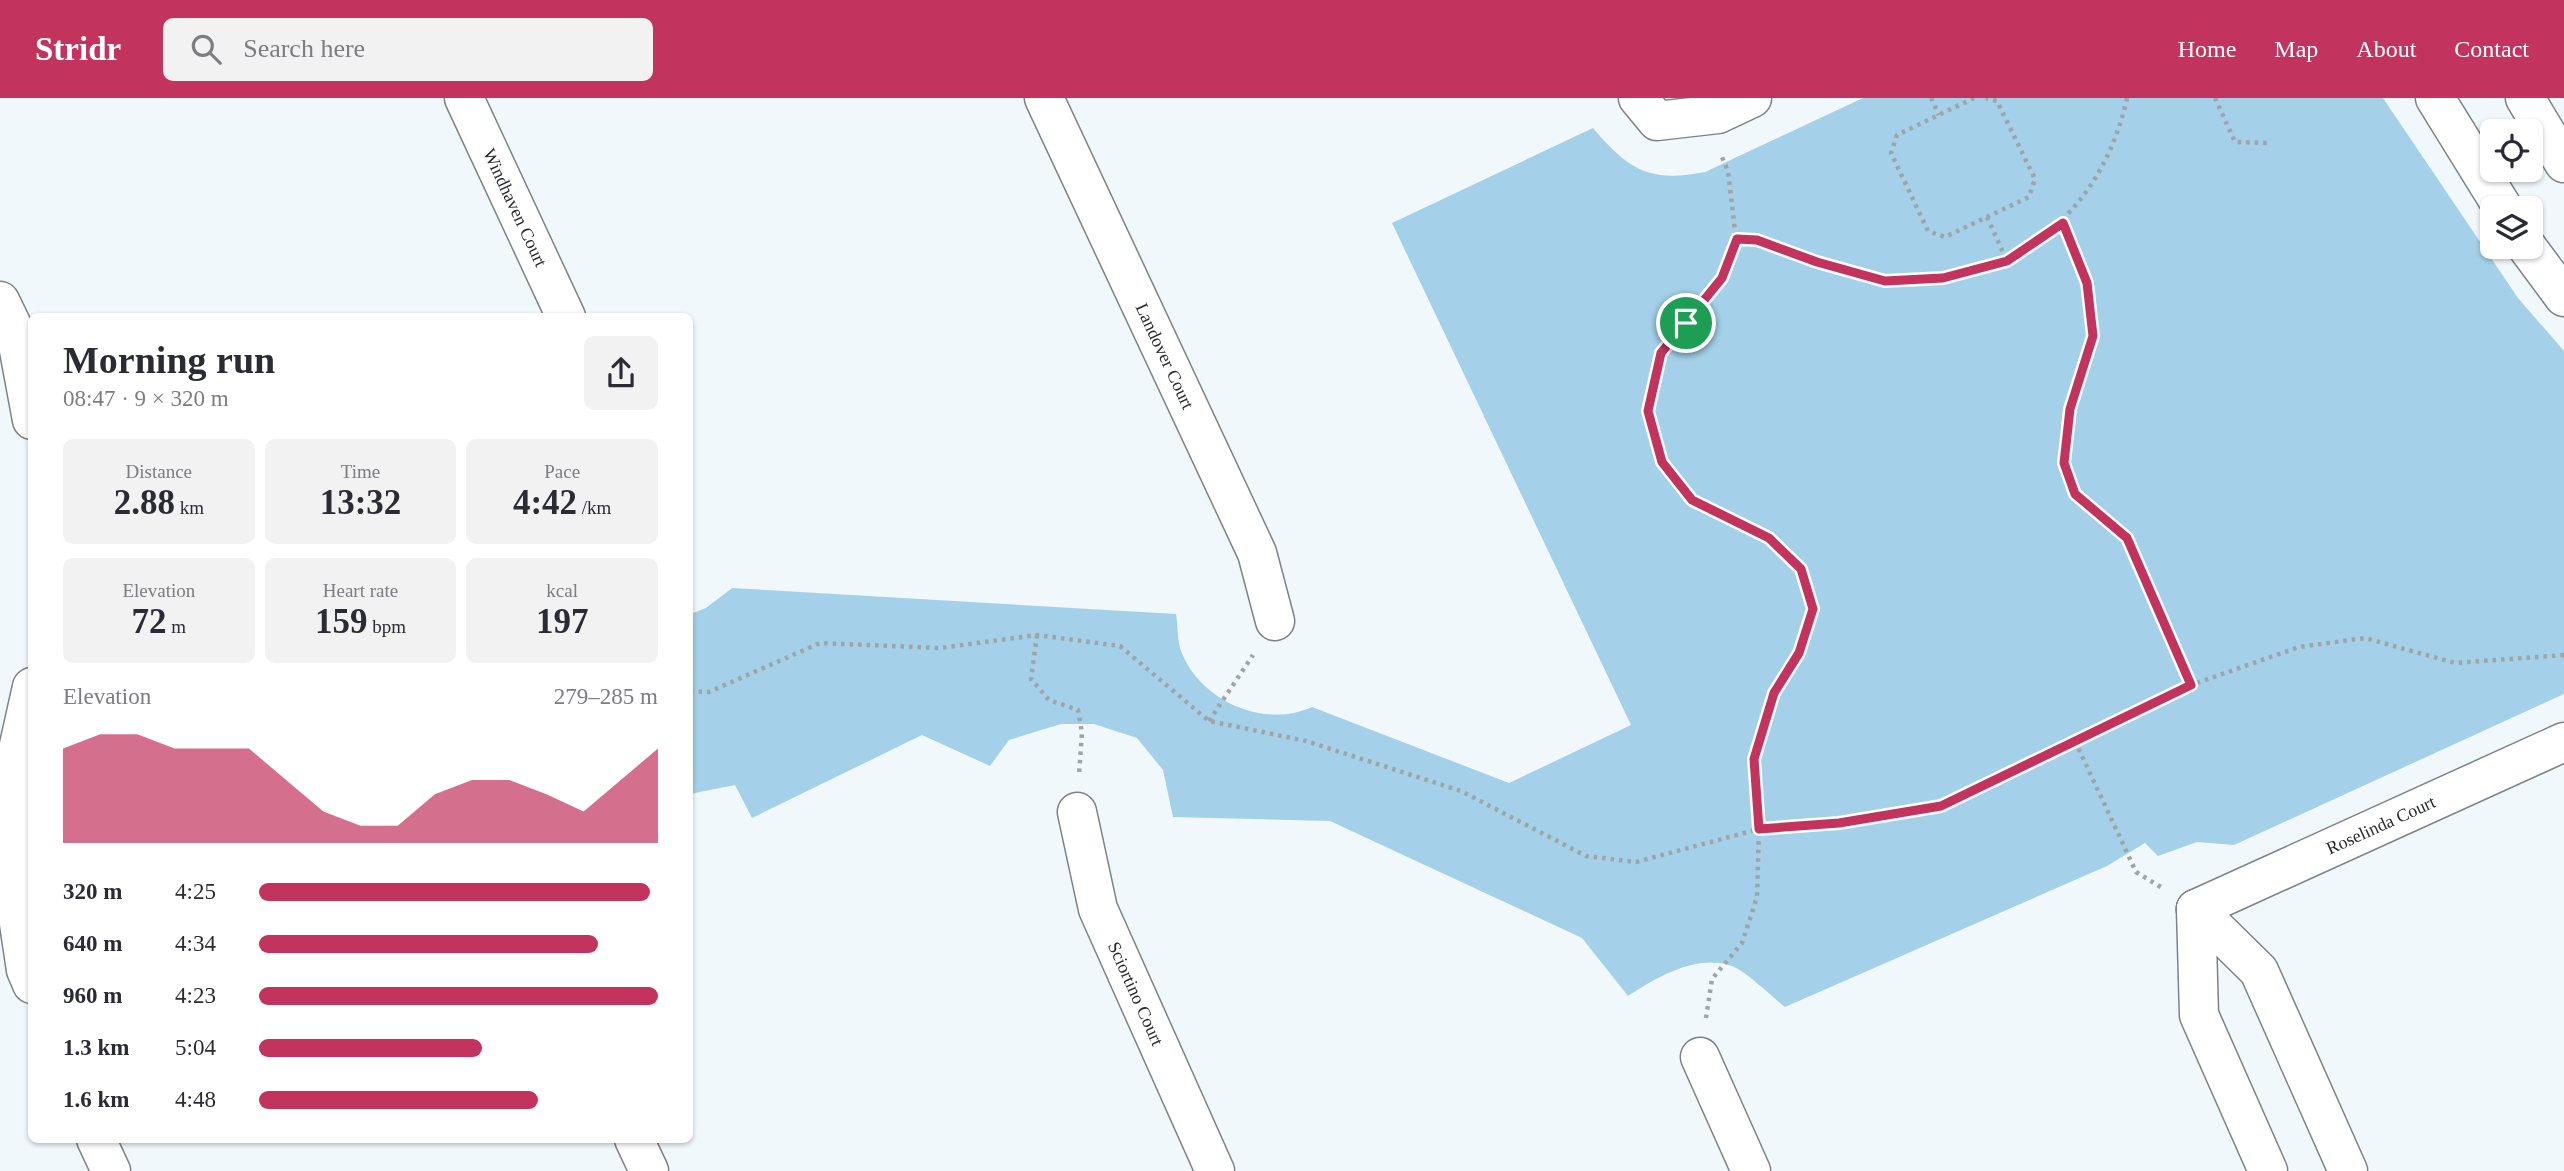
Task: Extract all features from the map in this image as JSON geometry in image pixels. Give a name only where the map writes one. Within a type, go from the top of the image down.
[{"type":"street","name":"Windhaven Court","points":[[464,98],[564,313]]},
{"type":"street","name":"Landover Court","points":[[1044,98],[1257,553],[1275,621]]},
{"type":"street","points":[[1647,110],[1704,116],[1718,114],[1752,98]]},
{"type":"street","points":[[2435,98],[2496,196]]},
{"type":"street","points":[[2525,98],[2564,163]]},
{"type":"street","points":[[2536,259],[2564,297]]},
{"type":"street","points":[[0,301],[16,334],[28,398]]},
{"type":"street","points":[[28,705],[11,780],[11,870],[28,975]]},
{"type":"street","name":"Roselinda Court","points":[[2196,909],[2564,742]]},
{"type":"street","name":"Sciortino Court","points":[[1077,812],[1098,909],[1215,1171]]},
{"type":"street","points":[[2196,909],[2199,1015],[2268,1171]]},
{"type":"street","points":[[2196,909],[2259,971],[2348,1171]]},
{"type":"street","points":[[1700,1056],[1751,1171]]},
{"type":"street","points":[[98,1143],[111,1171]]},
{"type":"street","points":[[636,1143],[649,1171]]},
{"type":"path","points":[[1931,98],[1939,115]]},
{"type":"path","points":[[1974,98],[1897,135],[1891,153],[1928,231],[1945,237],[2029,197],[2035,180],[1997,102],[1986,98]]},
{"type":"path","points":[[1737,239],[1757,240],[1817,262],[1885,281],[1943,278],[2007,261],[2063,223],[2090,186],[2121,127],[2127,98]]},
{"type":"path","points":[[2215,98],[2235,142],[2270,143]]},
{"type":"path","points":[[1700,1056],[1712,979],[1742,943],[1757,897],[1759,829],[1754,759],[1774,693],[1799,653],[1813,609],[1801,569],[1769,538],[1692,500],[1662,462],[1648,411],[1661,353],[1722,278],[1737,239],[1728,172],[1704,116]]},
{"type":"path","points":[[1987,217],[2007,261]]},
{"type":"path","points":[[2063,223],[2087,283],[2093,336],[2070,409],[2064,463],[2075,494],[2127,538],[2191,685]]},
{"type":"path","points":[[1209,721],[1275,621]]},
{"type":"path","points":[[693,691],[709,692],[821,643],[940,648],[1037,635],[1120,646],[1209,721],[1306,741],[1461,791],[1586,856],[1636,862],[1759,829],[1839,823],[1941,806],[2191,685],[2299,647],[2365,638],[2455,663],[2564,655]]},
{"type":"path","points":[[1037,635],[1031,679],[1049,700],[1078,710],[1082,733],[1077,812]]},
{"type":"path","points":[[2075,741],[2136,872],[2196,909]]},
{"type":"shaded area","points":[[1863,98],[2383,98],[2480,242],[2480,259],[2492,259],[2518,298],[2564,351],[2564,694],[2234,845],[2197,842],[2158,856],[2145,843],[2107,866],[1785,1007],[1745,973],[1719,963],[1677,969],[1628,996],[1582,938],[1330,821],[1173,817],[1163,770],[1137,738],[1094,724],[1061,724],[1009,740],[990,766],[922,735],[752,818],[735,785],[693,793],[693,613],[706,608],[732,588],[1176,614],[1181,651],[1190,669],[1203,684],[1236,706],[1274,715],[1312,707],[1509,783],[1631,725],[1392,223],[1593,128],[1618,154],[1642,170],[1669,176],[1705,172]]},
{"type":"route","points":[[2063,223],[2087,283],[2093,336],[2070,409],[2064,463],[2075,494],[2127,538],[2156,610],[2191,685],[1941,806],[1839,823],[1759,829],[1754,759],[1774,693],[1799,653],[1813,609],[1801,569],[1769,538],[1692,500],[1662,462],[1648,411],[1661,353],[1686,323],[1722,278],[1737,239],[1757,240],[1817,262],[1885,281],[1943,278],[2007,261],[2063,223]]}]
